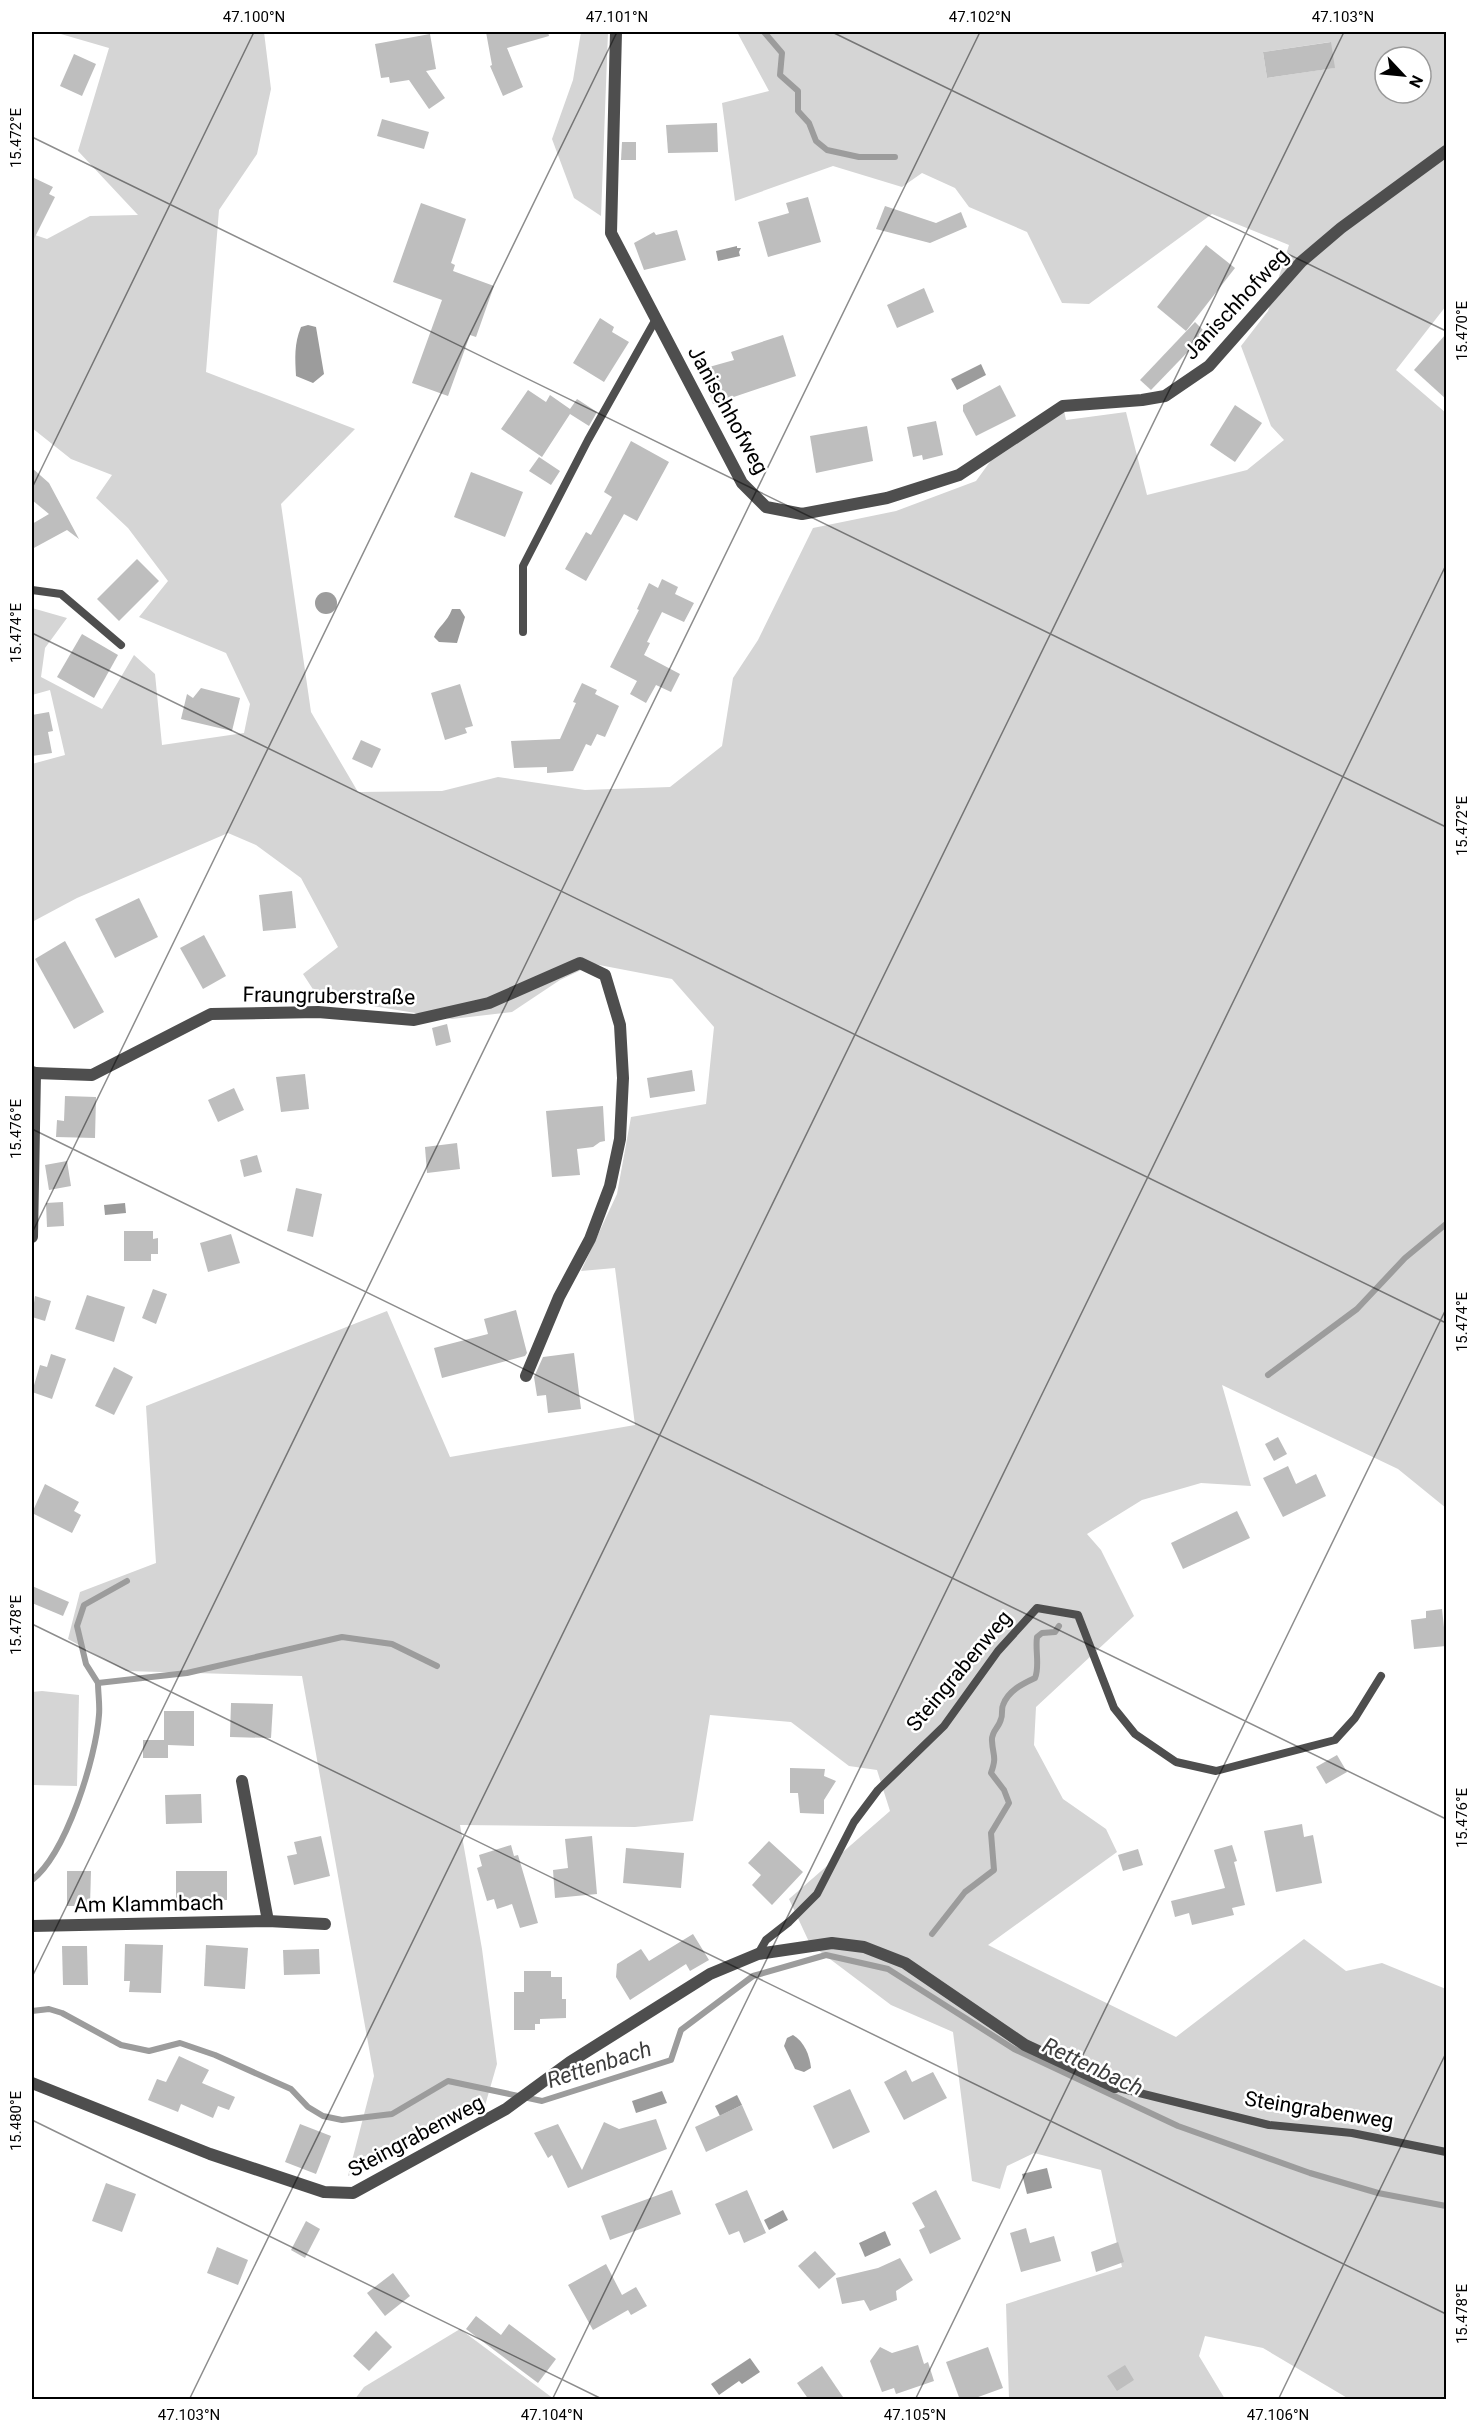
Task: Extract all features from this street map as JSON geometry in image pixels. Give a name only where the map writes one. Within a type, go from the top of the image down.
[{"type":"street","name":"Janischhofweg","points":[[616,32],[611,233],[742,483],[766,507],[802,514],[887,498],[959,475],[1063,406],[1142,400],[1164,396],[1209,366],[1317,248],[1446,151]]},
{"type":"street","name":"Fraungruberstraße","points":[[32,1237],[33,1072],[92,1075],[211,1014],[318,1012],[414,1020],[489,1003],[580,963],[605,975],[620,1025],[623,1078],[620,1139],[610,1186],[590,1239],[559,1297],[525,1376]]},
{"type":"street","points":[[242,1781],[268,1921]]},
{"type":"street","name":"Am Klammbach","points":[[32,1926],[268,1921],[326,1924]]},
{"type":"street","name":"Steingrabenweg","points":[[32,2083],[210,2154],[324,2192],[354,2193],[520,2100],[570,2062],[710,1974],[758,1954],[832,1943],[864,1947],[884,1954],[925,1976],[1024,2045],[1115,2087]]},
{"type":"lane","points":[[523,632],[523,566],[588,440],[656,319]]},
{"type":"lane","points":[[32,590],[61,594],[121,645]]},
{"type":"lane","name":"Steingrabenweg","points":[[758,1954],[766,1940],[789,1922],[817,1894],[854,1822],[878,1790],[944,1726],[998,1651],[1038,1608],[1078,1615],[1114,1708],[1135,1734],[1176,1762],[1216,1771],[1335,1740],[1355,1718],[1381,1676]]},
{"type":"lane","name":"Steingrabenweg","points":[[1115,2087],[1269,2125],[1352,2133],[1446,2152]]},
{"type":"shaded area","points":[[54,32],[264,32],[271,89],[257,154],[219,210],[206,372],[355,429],[281,504],[311,712],[358,792],[442,791],[498,777],[585,790],[670,787],[722,746],[733,678],[758,640],[813,528],[896,511],[976,481],[1000,448],[1063,406],[1066,420],[1126,412],[1147,495],[1247,470],[1284,440],[1271,426],[1241,346],[1268,311],[1289,245],[1212,214],[1089,304],[1062,303],[1027,232],[969,207],[955,188],[922,173],[902,187],[833,166],[735,201],[722,103],[769,91],[737,32],[1446,32],[1446,306],[1396,370],[1446,413],[1446,1508],[1398,1469],[1222,1385],[1251,1486],[1201,1483],[1142,1500],[1087,1534],[1101,1550],[1134,1616],[1036,1707],[1034,1745],[1063,1799],[1106,1829],[1117,1852],[988,1945],[1176,2037],[1304,1939],[1346,1971],[1382,1963],[1446,1989],[1446,2399],[1349,2399],[1263,2348],[1205,2336],[1199,2356],[1225,2399],[1009,2399],[1006,2304],[1122,2267],[1101,2170],[1034,2153],[1007,2166],[1000,2189],[972,2181],[953,2032],[891,2005],[810,1944],[789,1899],[890,1811],[877,1770],[849,1766],[791,1722],[710,1715],[693,1821],[635,1827],[460,1825],[482,1949],[497,2064],[484,2109],[348,2176],[374,2076],[302,1676],[126,1671],[68,1639],[80,1592],[156,1563],[146,1406],[387,1311],[450,1457],[635,1425],[615,1268],[581,1271],[617,1194],[631,1117],[706,1104],[714,1027],[672,979],[594,964],[560,980],[512,1012],[452,1019],[318,997],[303,974],[338,947],[301,878],[256,845],[228,833],[77,898],[32,922],[32,764],[65,755],[50,690],[32,695],[32,608],[67,618],[45,648],[41,677],[102,709],[134,655],[155,674],[162,745],[244,733],[250,704],[226,653],[139,617],[168,581],[128,528],[96,498],[112,475],[71,459],[32,428],[32,234],[47,239],[90,216],[138,215],[78,151],[109,48]],"holes":[[[1330,42],[1334,68],[1267,78],[1263,52]]]},
{"type":"shaded area","points":[[581,32],[608,32],[601,216],[574,198],[552,139],[573,80]]},
{"type":"shaded area","points":[[737,246],[741,248],[740,256],[718,261],[716,251]]},
{"type":"shaded area","points":[[308,325],[316,327],[324,374],[313,383],[296,376],[297,339],[301,327]]},
{"type":"shaded area","points":[[981,364],[986,375],[957,390],[951,379]]},
{"type":"shaded area","points":[[326,592],[334,595],[337,603],[334,611],[326,614],[318,611],[315,603],[318,595]]},
{"type":"shaded area","points":[[452,609],[460,609],[465,617],[457,643],[439,642],[434,637]]},
{"type":"shaded area","points":[[125,1203],[126,1213],[105,1215],[104,1205]]},
{"type":"shaded area","points":[[32,1692],[79,1695],[77,1786],[32,1785]]},
{"type":"shaded area","points":[[793,2035],[806,2049],[809,2059],[811,2068],[804,2072],[795,2069],[784,2046],[787,2038]]},
{"type":"shaded area","points":[[662,2091],[667,2103],[636,2113],[632,2101]]},
{"type":"shaded area","points":[[737,2095],[742,2105],[720,2116],[715,2106]]},
{"type":"shaded area","points":[[1047,2168],[1052,2188],[1027,2194],[1022,2174]]},
{"type":"shaded area","points":[[783,2210],[788,2220],[769,2230],[764,2220]]},
{"type":"shaded area","points":[[885,2231],[891,2245],[865,2257],[859,2243]]},
{"type":"shaded area","points":[[460,2329],[554,2399],[355,2399],[364,2387]]},
{"type":"shaded area","points":[[750,2358],[760,2372],[742,2384],[739,2381],[719,2395],[711,2384]]},
{"type":"building","points":[[486,32],[548,32],[549,36],[507,48],[523,87],[503,96],[490,66],[492,65]]},
{"type":"building","points":[[430,34],[436,69],[426,71],[445,98],[429,109],[409,80],[390,83],[389,77],[381,78],[375,44]]},
{"type":"building","points":[[1331,42],[1335,68],[1267,78],[1263,52]]},
{"type":"building","points":[[74,54],[96,64],[82,96],[60,86]]},
{"type":"building","points":[[382,119],[429,132],[424,149],[377,136]]},
{"type":"building","points":[[717,123],[718,152],[668,153],[666,125]]},
{"type":"building","points":[[622,142],[636,142],[636,160],[621,160]]},
{"type":"building","points":[[32,177],[53,187],[49,194],[55,197],[32,243]]},
{"type":"building","points":[[808,197],[821,242],[768,257],[758,222],[789,213],[786,203]]},
{"type":"building","points":[[421,203],[466,219],[451,263],[455,265],[453,271],[494,286],[476,337],[470,335],[448,396],[412,383],[442,300],[393,282]]},
{"type":"building","points":[[885,206],[936,223],[961,212],[967,227],[930,243],[876,229]]},
{"type":"building","points":[[677,230],[686,260],[644,270],[634,243],[654,232],[656,235]]},
{"type":"building","points":[[1206,245],[1235,268],[1186,331],[1157,307]]},
{"type":"building","points":[[924,288],[934,312],[897,328],[887,305]]},
{"type":"building","points":[[600,318],[614,327],[612,332],[629,342],[604,382],[573,363]]},
{"type":"building","points":[[1195,322],[1206,333],[1151,390],[1140,380]]},
{"type":"building","points":[[1446,334],[1446,399],[1414,370]]},
{"type":"building","points":[[783,335],[796,376],[713,404],[702,369],[734,360],[731,352]]},
{"type":"building","points":[[1000,385],[1016,416],[976,436],[963,411],[963,405]]},
{"type":"building","points":[[528,390],[546,402],[550,395],[570,409],[577,399],[597,412],[589,426],[570,414],[542,457],[501,429]]},
{"type":"building","points":[[1235,405],[1262,423],[1235,462],[1210,445]]},
{"type":"building","points":[[936,421],[943,455],[923,460],[922,455],[913,457],[907,427]]},
{"type":"building","points":[[867,426],[873,461],[816,473],[810,436]]},
{"type":"building","points":[[631,441],[669,462],[637,521],[624,514],[586,581],[565,569],[586,532],[591,535],[612,497],[604,492]]},
{"type":"building","points":[[539,457],[560,471],[551,485],[529,471]]},
{"type":"building","points":[[32,468],[49,483],[79,539],[67,530],[32,549],[32,524],[49,514],[32,500]]},
{"type":"building","points":[[471,472],[523,492],[505,537],[454,517]]},
{"type":"building","points":[[137,559],[159,581],[119,621],[97,599]]},
{"type":"building","points":[[662,579],[678,587],[675,594],[694,603],[684,622],[662,612],[647,642],[650,643],[644,655],[680,674],[671,692],[656,685],[646,703],[630,694],[637,681],[610,667],[639,610],[637,609],[649,583],[658,588]]},
{"type":"building","points":[[82,634],[118,655],[94,698],[57,677]]},
{"type":"building","points":[[582,683],[597,690],[595,694],[619,706],[605,737],[597,734],[591,746],[586,744],[573,771],[547,773],[547,767],[514,768],[511,741],[560,739]]},
{"type":"building","points":[[460,684],[473,726],[465,728],[467,733],[445,740],[431,693]]},
{"type":"building","points":[[201,688],[240,698],[232,731],[181,719],[187,694],[193,698]]},
{"type":"building","points":[[49,712],[53,731],[48,732],[52,753],[32,756],[32,715]]},
{"type":"building","points":[[361,740],[381,749],[372,768],[352,759]]},
{"type":"building","points":[[292,891],[296,928],[263,931],[259,895]]},
{"type":"building","points":[[139,898],[158,937],[115,958],[95,919]]},
{"type":"building","points":[[204,935],[226,976],[203,989],[180,948]]},
{"type":"building","points":[[65,941],[104,1012],[74,1029],[35,959]]},
{"type":"building","points":[[447,1024],[451,1042],[436,1046],[432,1028]]},
{"type":"building","points":[[692,1070],[695,1091],[650,1098],[647,1078]]},
{"type":"building","points":[[305,1074],[309,1109],[281,1112],[276,1077]]},
{"type":"building","points":[[234,1088],[244,1110],[218,1122],[208,1100]]},
{"type":"building","points":[[65,1096],[96,1097],[95,1138],[56,1137],[57,1120],[64,1121]]},
{"type":"building","points":[[603,1106],[605,1141],[593,1147],[577,1149],[580,1175],[552,1177],[546,1111]]},
{"type":"building","points":[[457,1143],[460,1169],[427,1173],[425,1147]]},
{"type":"building","points":[[257,1155],[262,1172],[244,1177],[240,1160]]},
{"type":"building","points":[[67,1161],[71,1186],[49,1190],[45,1165]]},
{"type":"building","points":[[296,1188],[322,1194],[313,1237],[287,1231]]},
{"type":"building","points":[[63,1202],[64,1226],[47,1227],[46,1203]]},
{"type":"building","points":[[124,1231],[153,1231],[153,1239],[158,1238],[158,1254],[151,1254],[151,1261],[124,1261]]},
{"type":"building","points":[[231,1234],[240,1263],[208,1272],[200,1243]]},
{"type":"building","points":[[153,1289],[167,1294],[156,1324],[142,1318]]},
{"type":"building","points":[[87,1295],[125,1307],[114,1342],[75,1329]]},
{"type":"building","points":[[35,1296],[51,1301],[45,1321],[32,1317]]},
{"type":"building","points":[[516,1310],[527,1353],[525,1356],[442,1378],[434,1348],[488,1334],[484,1319]]},
{"type":"building","points":[[574,1353],[581,1409],[548,1413],[546,1395],[537,1396],[534,1377],[543,1357]]},
{"type":"building","points":[[51,1354],[66,1359],[52,1399],[32,1392],[40,1365],[47,1367]]},
{"type":"building","points":[[114,1367],[133,1377],[114,1415],[95,1406]]},
{"type":"building","points":[[1278,1437],[1287,1454],[1274,1461],[1265,1444]]},
{"type":"building","points":[[1288,1466],[1296,1484],[1316,1474],[1326,1496],[1283,1517],[1263,1478]]},
{"type":"building","points":[[45,1484],[79,1502],[74,1511],[81,1515],[72,1533],[32,1513]]},
{"type":"building","points":[[1237,1511],[1250,1538],[1183,1569],[1171,1543]]},
{"type":"building","points":[[32,1586],[69,1602],[63,1616],[32,1603]]},
{"type":"building","points":[[1442,1609],[1446,1646],[1414,1649],[1411,1620],[1426,1618],[1426,1611]]},
{"type":"building","points":[[231,1703],[273,1704],[271,1738],[230,1737]]},
{"type":"building","points":[[164,1711],[194,1711],[194,1746],[168,1745],[168,1758],[143,1758],[143,1740],[164,1740]]},
{"type":"building","points":[[1337,1755],[1347,1772],[1326,1784],[1316,1767]]},
{"type":"building","points":[[790,1768],[825,1769],[824,1776],[836,1781],[824,1800],[824,1814],[800,1813],[798,1793],[790,1793]]},
{"type":"building","points":[[201,1794],[202,1823],[166,1824],[165,1795]]},
{"type":"building","points":[[1302,1824],[1304,1837],[1313,1835],[1322,1883],[1276,1892],[1264,1831]]},
{"type":"building","points":[[321,1836],[330,1876],[294,1885],[287,1856],[297,1854],[294,1842]]},
{"type":"building","points":[[592,1836],[597,1894],[555,1898],[553,1870],[568,1868],[565,1839]]},
{"type":"building","points":[[769,1841],[803,1872],[772,1905],[752,1885],[761,1875],[748,1863]]},
{"type":"building","points":[[511,1845],[514,1856],[518,1855],[538,1923],[520,1928],[512,1904],[497,1909],[494,1899],[487,1901],[477,1868],[482,1866],[479,1855]]},
{"type":"building","points":[[1232,1845],[1245,1905],[1232,1908],[1234,1915],[1192,1925],[1189,1913],[1175,1917],[1171,1901],[1225,1888],[1214,1850]]},
{"type":"building","points":[[626,1848],[684,1853],[681,1888],[623,1883]]},
{"type":"building","points":[[1138,1849],[1143,1865],[1123,1871],[1118,1855]]},
{"type":"building","points":[[67,1871],[91,1871],[90,1906],[67,1906]]},
{"type":"building","points":[[176,1871],[227,1871],[227,1900],[176,1900]]},
{"type":"building","points":[[693,1934],[709,1960],[690,1971],[686,1964],[630,2000],[616,1977],[617,1964],[641,1949],[649,1961]]},
{"type":"building","points":[[125,1944],[163,1945],[161,1993],[129,1992],[130,1981],[124,1981]]},
{"type":"building","points":[[206,1945],[248,1948],[245,1989],[204,1986]]},
{"type":"building","points":[[62,1946],[87,1946],[88,1985],[63,1985]]},
{"type":"building","points":[[319,1949],[320,1974],[284,1975],[283,1950]]},
{"type":"building","points":[[524,1971],[551,1971],[551,1977],[562,1977],[562,1999],[566,1999],[566,2018],[540,2019],[540,2024],[535,2024],[535,2030],[514,2030],[514,1992],[524,1992]]},
{"type":"building","points":[[179,2056],[209,2070],[202,2083],[235,2097],[229,2110],[218,2106],[213,2118],[181,2104],[178,2112],[148,2100],[157,2079],[166,2082]]},
{"type":"building","points":[[906,2070],[912,2082],[933,2072],[947,2098],[904,2120],[884,2082]]},
{"type":"building","points":[[850,2089],[870,2132],[833,2149],[813,2106]]},
{"type":"building","points":[[742,2105],[753,2130],[706,2152],[695,2127]]},
{"type":"building","points":[[656,2119],[667,2149],[568,2188],[552,2155],[548,2158],[534,2133],[558,2124],[582,2170],[604,2122],[619,2129]]},
{"type":"building","points":[[300,2124],[331,2136],[316,2174],[285,2162]]},
{"type":"building","points":[[106,2183],[136,2194],[122,2232],[92,2221]]},
{"type":"building","points":[[672,2190],[681,2214],[610,2240],[601,2216]]},
{"type":"building","points":[[747,2190],[766,2233],[744,2243],[739,2231],[729,2235],[715,2204]]},
{"type":"building","points":[[936,2190],[961,2239],[930,2254],[919,2230],[925,2227],[912,2203]]},
{"type":"building","points":[[306,2221],[320,2229],[305,2258],[291,2250]]},
{"type":"building","points":[[1026,2228],[1030,2243],[1054,2236],[1061,2261],[1021,2272],[1010,2233]]},
{"type":"building","points":[[1118,2242],[1124,2262],[1096,2272],[1091,2252]]},
{"type":"building","points":[[217,2247],[248,2260],[238,2285],[207,2273]]},
{"type":"building","points":[[815,2251],[836,2274],[819,2289],[798,2266]]},
{"type":"building","points":[[900,2258],[913,2280],[896,2291],[897,2300],[870,2311],[864,2300],[842,2304],[836,2278],[878,2268]]},
{"type":"building","points":[[606,2264],[622,2295],[636,2287],[647,2306],[631,2315],[628,2310],[593,2330],[568,2285]]},
{"type":"building","points":[[393,2273],[410,2296],[385,2316],[367,2293]]},
{"type":"building","points":[[476,2316],[501,2335],[509,2324],[556,2359],[538,2383],[466,2329]]},
{"type":"building","points":[[376,2331],[392,2347],[369,2371],[353,2356]]},
{"type":"building","points":[[918,2345],[924,2364],[928,2362],[934,2381],[896,2394],[894,2388],[882,2392],[870,2361],[880,2347],[892,2353]]},
{"type":"building","points":[[988,2347],[1003,2388],[970,2400],[960,2400],[946,2362]]},
{"type":"building","points":[[1125,2365],[1134,2380],[1117,2391],[1107,2376]]},
{"type":"building","points":[[822,2366],[845,2400],[809,2400],[797,2383]]},
{"type":"waterway","points":[[764,32],[782,53],[780,75],[798,91],[798,111],[809,123],[816,141],[827,150],[859,157],[895,157]]},
{"type":"waterway","points":[[1268,1375],[1357,1309],[1405,1258],[1446,1224]]},
{"type":"waterway","points":[[98,1683],[86,1664],[77,1626],[84,1605],[127,1581]]},
{"type":"waterway","points":[[932,1934],[965,1892],[994,1870],[991,1833],[1009,1803],[1004,1790],[991,1773],[994,1760],[993,1735],[1000,1722],[1005,1700],[1020,1685],[1035,1678],[1037,1637],[1042,1633],[1055,1632],[1059,1626]]},
{"type":"waterway","points":[[32,1880],[45,1867],[56,1849],[77,1804],[97,1733],[98,1683],[187,1673],[342,1637],[392,1644],[437,1666]]},
{"type":"waterway","name":"Rettenbach","points":[[32,2011],[49,2009],[62,2013],[121,2045],[149,2051],[180,2043],[215,2055],[291,2089],[308,2107],[323,2116],[342,2120],[392,2114],[448,2081],[542,2101],[671,2060],[681,2030],[753,1976],[826,1955],[888,1969],[1014,2049],[1178,2126],[1310,2173],[1378,2193],[1446,2206]]}]
